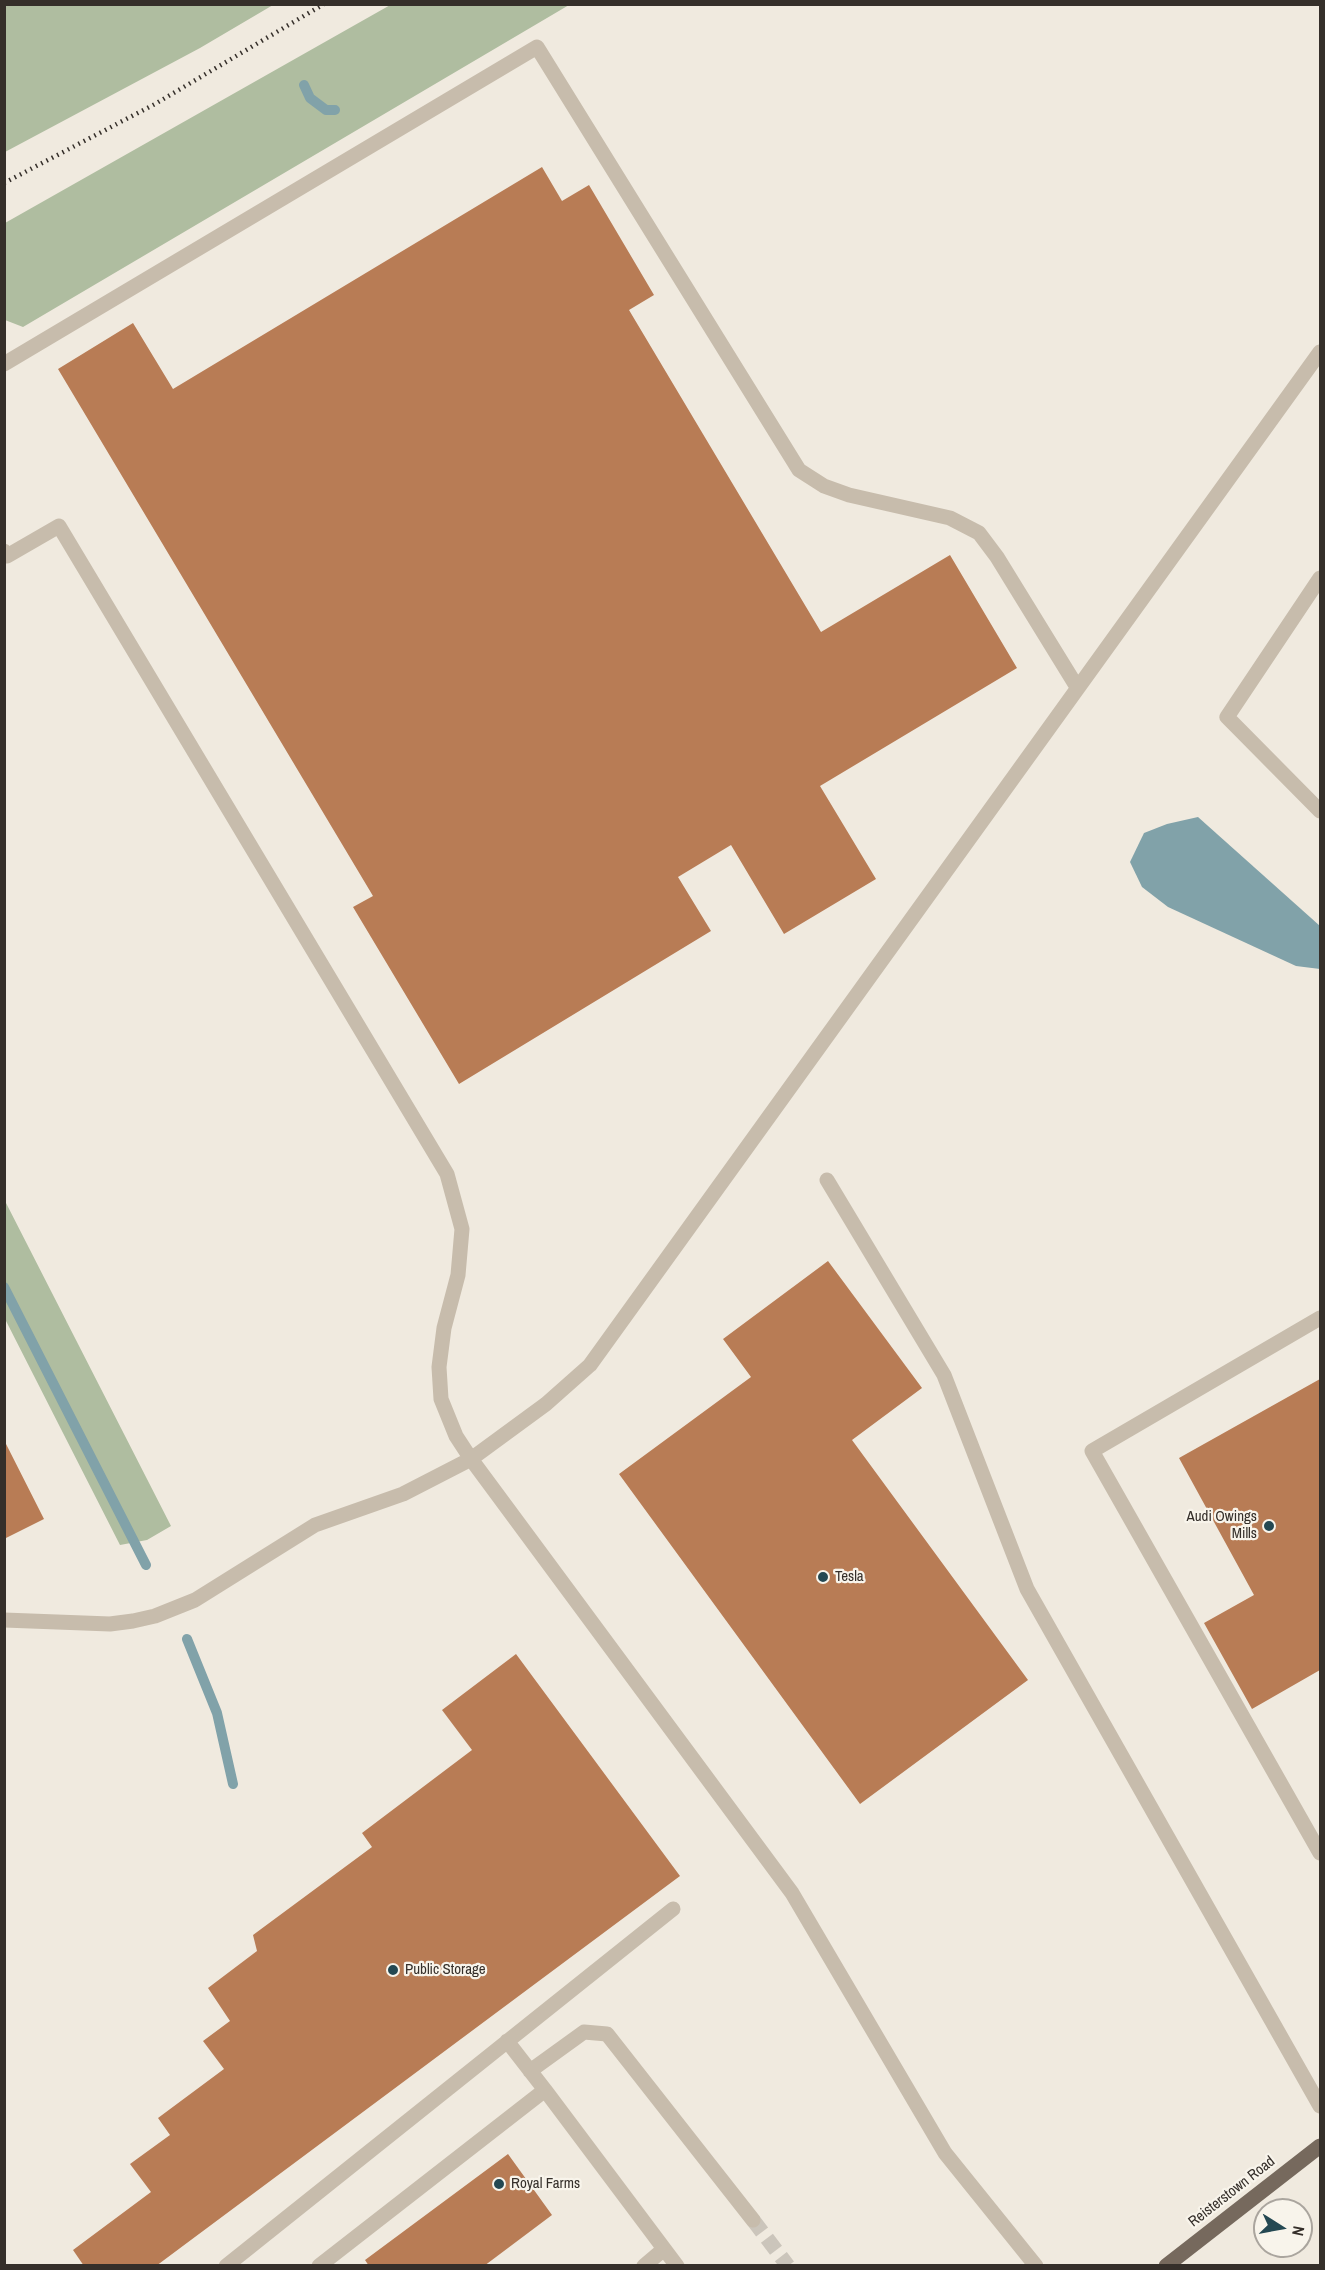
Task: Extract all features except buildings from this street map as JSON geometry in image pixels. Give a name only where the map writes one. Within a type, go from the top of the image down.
[{"type":"main road","name":"Reisterstown Road","points":[[1166,2265],[1320,2146]]},
{"type":"lane","points":[[4,364],[537,47],[799,470],[824,486],[849,495],[950,518],[979,533],[997,557],[1077,687]]},
{"type":"lane","points":[[4,1620],[110,1624],[155,1616],[195,1600],[315,1526],[403,1494],[471,1459],[546,1404],[590,1365],[1320,352]]},
{"type":"lane","points":[[4,551],[7,556],[58,526],[447,1174],[462,1229],[458,1275],[444,1328],[440,1358],[441,1399],[456,1436],[792,1893],[945,2153],[1036,2265]]},
{"type":"lane","points":[[1320,578],[1227,717],[1320,811]]},
{"type":"lane","points":[[827,1180],[944,1375],[1027,1589],[1320,2106]]},
{"type":"lane","points":[[1320,1318],[1092,1451],[1320,1853]]},
{"type":"lane","points":[[226,2265],[673,1909]]},
{"type":"lane","points":[[530,2071],[584,2032],[607,2034],[753,2220]]},
{"type":"lane","points":[[507,2041],[677,2265]]},
{"type":"lane","points":[[319,2265],[545,2090]]},
{"type":"lane","points":[[644,2265],[664,2249]]},
{"type":"green space","points":[[5,4],[273,5],[200,48],[5,152]]},
{"type":"green space","points":[[392,4],[569,5],[23,327],[5,320],[5,223]]},
{"type":"green space","points":[[5,1201],[171,1526],[147,1540],[120,1545],[5,1319]]},
{"type":"water","points":[[1198,817],[1320,926],[1320,969],[1296,966],[1168,907],[1142,887],[1130,862],[1144,833],[1167,824]]},
{"type":"waterway","points":[[304,85],[310,98],[326,110],[335,110]]},
{"type":"waterway","points":[[4,1287],[146,1565]]},
{"type":"waterway","points":[[187,1639],[217,1713],[233,1784]]},
{"type":"tunnel","points":[[753,2220],[788,2266]]},
{"type":"railway","points":[[4,183],[155,104],[324,4]]},
{"type":"place","name":"Audi Owings Mills","points":[[1269,1526]]},
{"type":"place","name":"Tesla","points":[[823,1577]]},
{"type":"place","name":"Public Storage","points":[[393,1970]]},
{"type":"place","name":"Royal Farms","points":[[499,2184]]}]
